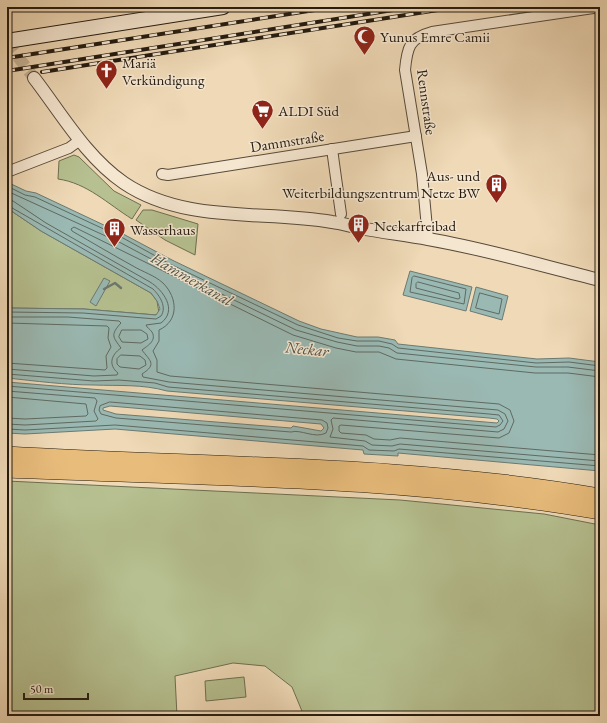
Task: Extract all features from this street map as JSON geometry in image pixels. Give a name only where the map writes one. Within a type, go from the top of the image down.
[{"type":"highway","points":[[7,455],[424,474],[516,483],[600,497]]},
{"type":"highway","points":[[7,469],[375,484],[513,497],[600,511]]},
{"type":"main road","points":[[12,40],[224,7]]},
{"type":"street","name":"Rennstraße","points":[[428,239],[428,225],[416,136],[405,70],[408,51],[417,38],[432,32],[600,7]]},
{"type":"street","points":[[34,78],[80,140],[100,162],[124,183],[171,204],[209,212],[300,217],[333,222],[428,239],[600,280]]},
{"type":"street","name":"Dammstraße","points":[[162,174],[168,175],[416,136]]},
{"type":"street","points":[[7,172],[68,148],[80,140]]},
{"type":"street","points":[[332,150],[341,214]]},
{"type":"green space","points":[[74,155],[79,157],[114,191],[141,205],[132,219],[88,189],[69,181],[58,179],[59,161]]},
{"type":"green space","points":[[7,208],[41,231],[151,293],[157,301],[159,313],[156,315],[84,309],[7,308]]},
{"type":"green space","points":[[143,210],[152,210],[198,224],[195,255],[165,240],[136,220]]},
{"type":"green space","points":[[7,481],[400,500],[544,514],[600,525],[600,716],[304,716],[292,687],[265,666],[233,663],[175,676],[177,716],[7,716]]},
{"type":"green space","points":[[244,677],[246,697],[206,701],[205,681]]},
{"type":"water","points":[[7,182],[26,191],[36,193],[299,321],[321,329],[357,337],[378,337],[395,340],[398,344],[537,359],[569,358],[600,362],[600,471],[398,453],[398,456],[364,454],[363,450],[115,429],[25,434],[7,433],[7,382],[497,423],[499,421],[497,419],[489,418],[167,391],[140,386],[50,383],[7,378],[7,308],[84,309],[156,315],[160,309],[157,301],[151,293],[41,231],[7,208]],"holes":[[[110,406],[321,424],[324,428],[321,431],[293,426],[291,428],[116,414],[103,410],[103,408]]]},
{"type":"water","points":[[410,271],[472,287],[466,311],[403,295]]},
{"type":"water","points":[[104,278],[110,281],[96,306],[90,302]]},
{"type":"water","points":[[476,287],[508,296],[502,320],[470,311]]},
{"type":"waterway","points":[[104,289],[115,283],[121,288]]},
{"type":"tunnel","points":[[7,42],[34,78]]},
{"type":"railway","points":[[7,58],[334,7]]},
{"type":"railway","points":[[7,71],[412,7]]},
{"type":"railway","points":[[42,72],[457,7]]},
{"type":"place","name":"Yunus Emre Camii","points":[[365,56]]},
{"type":"place","name":"Mariä Verkündigung","points":[[107,90]]},
{"type":"place","name":"ALDI Süd","points":[[263,130]]},
{"type":"place","name":"Aus- und Weiterbildungszentrum Netze BW","points":[[496,204]]},
{"type":"place","name":"Neckarfreibad","points":[[359,244]]},
{"type":"place","name":"Wasserhaus","points":[[115,248]]},
{"type":"water label","name":"Hammerkanal","points":[[192,279]]},
{"type":"water label","name":"Neckar","points":[[307,349]]}]
